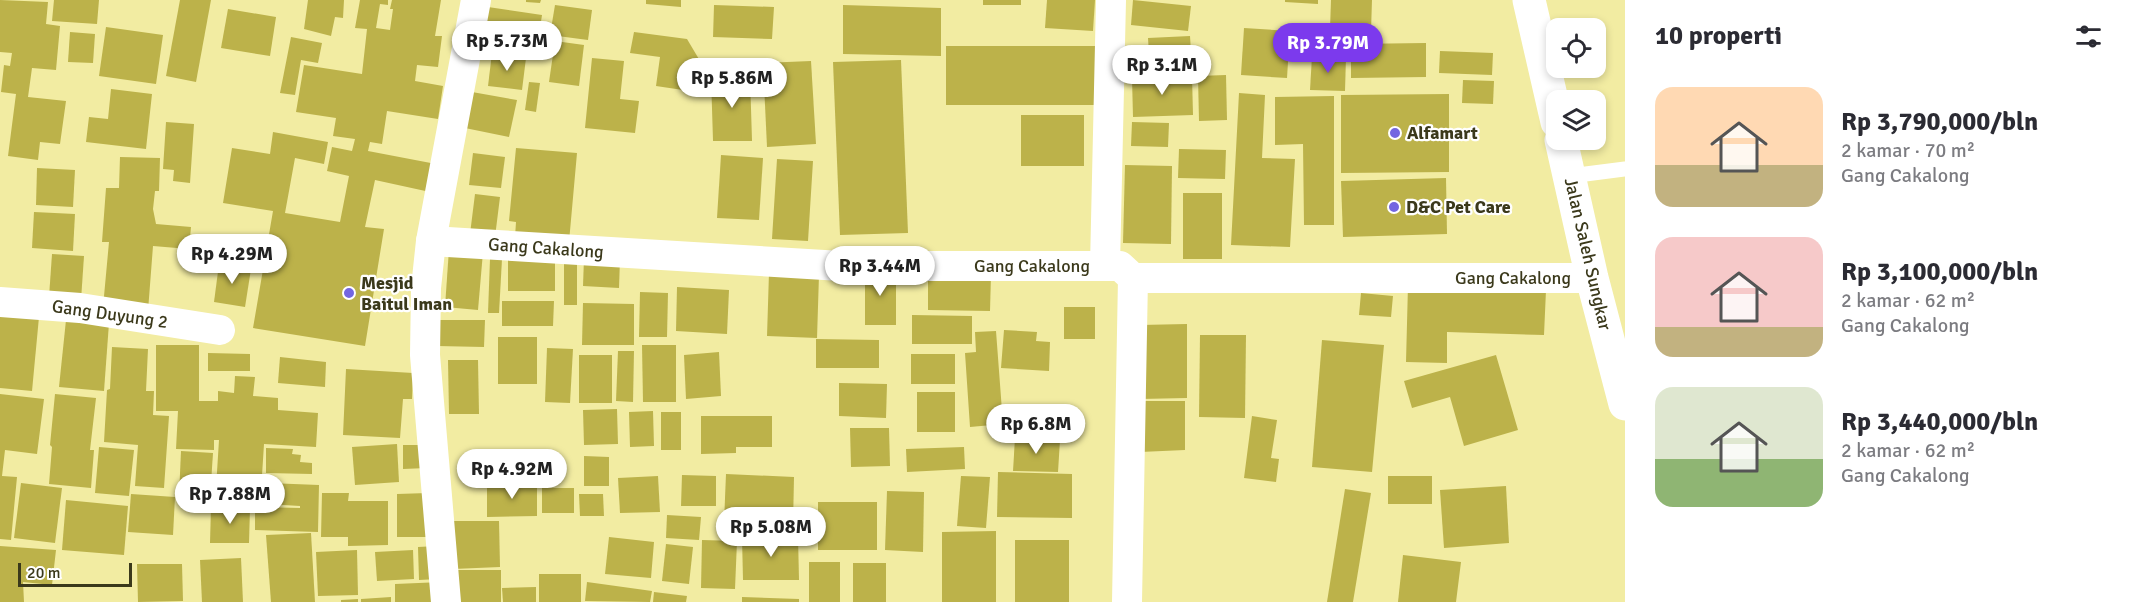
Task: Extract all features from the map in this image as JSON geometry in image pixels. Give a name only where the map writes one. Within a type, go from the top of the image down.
[{"type":"highway","points":[[1529,0],[1550,90]]},
{"type":"highway","name":"Jalan Saleh Sungkar","points":[[1564,150],[1592,278],[1625,404]]},
{"type":"street","points":[[446,602],[425,355],[426,288],[431,240],[476,0]]},
{"type":"street","points":[[1105,266],[1111,0]]},
{"type":"street","name":"Gang Cakalong","points":[[431,240],[841,266],[1120,266],[1133,278],[1592,278]]},
{"type":"street","points":[[1128,602],[1133,278]]},
{"type":"street","name":"Gang Duyung 2","points":[[0,302],[80,308],[219,330]]},
{"type":"lane","points":[[1570,176],[1625,169]]},
{"type":"building","points":[[0,0],[48,2],[46,24],[60,26],[56,70],[32,68],[28,97],[66,101],[60,144],[40,142],[38,160],[8,156],[16,94],[1,92],[4,65],[10,66],[12,53],[0,52]]},
{"type":"building","points":[[54,0],[99,0],[97,24],[52,21]]},
{"type":"building","points":[[180,0],[211,0],[196,82],[166,76]]},
{"type":"building","points":[[308,0],[344,0],[343,18],[335,17],[331,36],[304,29]]},
{"type":"building","points":[[360,0],[388,0],[388,5],[380,4],[376,28],[390,30],[392,0],[441,0],[435,36],[442,36],[438,67],[417,65],[415,81],[443,86],[438,119],[387,111],[382,144],[370,142],[368,151],[436,164],[430,192],[375,180],[365,227],[384,229],[365,346],[253,328],[273,211],[223,203],[232,148],[270,154],[273,132],[328,142],[324,164],[295,158],[285,213],[340,222],[349,176],[327,171],[332,147],[352,151],[355,139],[333,136],[336,118],[296,112],[304,65],[362,74],[367,29],[355,28]]},
{"type":"building","points":[[526,0],[541,0],[540,3],[526,2]]},
{"type":"building","points":[[646,0],[681,0],[681,7],[646,4]]},
{"type":"building","points":[[983,0],[1021,0],[1021,5],[983,5]]},
{"type":"building","points":[[1047,0],[1095,0],[1093,31],[1045,28]]},
{"type":"building","points":[[1133,0],[1191,6],[1188,31],[1131,25]]},
{"type":"building","points":[[1285,0],[1318,0],[1318,4],[1285,2]]},
{"type":"building","points":[[1331,0],[1372,0],[1371,31],[1330,29]]},
{"type":"building","points":[[555,5],[592,10],[588,40],[550,35]]},
{"type":"building","points":[[714,5],[774,7],[772,39],[713,37]]},
{"type":"building","points":[[843,5],[941,8],[941,56],[843,54]]},
{"type":"building","points":[[488,7],[542,15],[537,48],[483,39]]},
{"type":"building","points":[[228,9],[276,17],[270,56],[221,48]]},
{"type":"building","points":[[106,27],[163,35],[156,84],[99,76]]},
{"type":"building","points":[[1244,28],[1290,31],[1287,78],[1241,75]]},
{"type":"building","points":[[70,32],[95,34],[93,63],[68,62]]},
{"type":"building","points":[[634,32],[687,39],[706,71],[703,93],[656,86],[660,57],[630,53]]},
{"type":"building","points":[[1190,36],[1192,70],[1150,72],[1148,38]]},
{"type":"building","points":[[291,37],[322,43],[318,63],[301,60],[295,95],[280,93]]},
{"type":"building","points":[[555,41],[584,45],[579,86],[549,82]]},
{"type":"building","points":[[1426,43],[1426,77],[1351,78],[1351,44]]},
{"type":"building","points":[[946,46],[1097,46],[1097,105],[946,105]]},
{"type":"building","points":[[1440,51],[1493,53],[1492,75],[1439,73]]},
{"type":"building","points":[[492,53],[526,58],[522,90],[488,86]]},
{"type":"building","points":[[1312,56],[1346,57],[1345,91],[1310,90]]},
{"type":"building","points":[[592,58],[624,61],[620,99],[639,101],[635,133],[585,128]]},
{"type":"building","points":[[901,60],[908,233],[840,235],[833,62]]},
{"type":"building","points":[[811,61],[816,144],[767,147],[763,63]]},
{"type":"building","points":[[1226,75],[1227,120],[1199,121],[1198,76]]},
{"type":"building","points":[[750,76],[752,141],[713,141],[711,77]]},
{"type":"building","points":[[1192,76],[1193,115],[1133,117],[1132,78]]},
{"type":"building","points":[[1463,80],[1494,81],[1493,104],[1462,103]]},
{"type":"building","points":[[529,82],[540,83],[536,112],[525,110]]},
{"type":"building","points":[[111,89],[152,94],[146,149],[86,142],[89,117],[108,119]]},
{"type":"building","points":[[472,92],[517,100],[509,137],[465,128]]},
{"type":"building","points":[[1239,93],[1265,95],[1262,158],[1295,159],[1290,247],[1231,245]]},
{"type":"building","name":"Alfamart","points":[[1449,94],[1449,172],[1341,173],[1341,95]]},
{"type":"building","points":[[1334,96],[1334,225],[1304,225],[1303,144],[1275,145],[1275,97]]},
{"type":"building","points":[[1021,115],[1084,115],[1084,166],[1021,166]]},
{"type":"building","points":[[166,122],[194,124],[190,183],[173,181],[174,170],[163,169]]},
{"type":"building","points":[[1132,122],[1169,123],[1168,147],[1131,146]]},
{"type":"building","points":[[516,148],[577,153],[569,242],[515,237],[516,222],[509,221]]},
{"type":"building","points":[[1179,149],[1226,150],[1225,179],[1178,178]]},
{"type":"building","points":[[473,153],[505,157],[501,188],[469,185]]},
{"type":"building","points":[[721,155],[763,158],[759,220],[717,218]]},
{"type":"building","points":[[120,157],[160,158],[159,191],[155,191],[153,209],[156,224],[191,227],[189,249],[153,246],[148,311],[103,307],[109,242],[102,242],[106,188],[119,188]]},
{"type":"building","points":[[777,159],[813,161],[808,241],[772,239]]},
{"type":"building","points":[[1125,165],[1172,166],[1171,244],[1123,243]]},
{"type":"building","points":[[37,168],[75,170],[73,207],[36,205]]},
{"type":"building","name":"D&C Pet Care","points":[[1446,178],[1447,234],[1343,237],[1341,181]]},
{"type":"building","points":[[1183,193],[1222,193],[1222,259],[1183,259]]},
{"type":"building","points":[[475,194],[500,197],[495,237],[470,234]]},
{"type":"building","points":[[34,212],[75,214],[73,251],[32,248]]},
{"type":"building","points":[[449,249],[483,252],[478,310],[445,307]]},
{"type":"building","points":[[52,254],[84,256],[81,300],[49,297]]},
{"type":"building","points":[[508,256],[555,256],[555,291],[508,291]]},
{"type":"building","points":[[584,258],[620,259],[619,288],[583,286]]},
{"type":"building","points":[[490,259],[502,259],[499,313],[488,313]]},
{"type":"building","points":[[564,259],[577,259],[577,305],[564,305]]},
{"type":"building","points":[[219,264],[251,269],[245,307],[214,302]]},
{"type":"building","points":[[865,269],[896,269],[896,325],[865,325]]},
{"type":"building","points":[[769,273],[819,275],[817,338],[767,336]]},
{"type":"building","points":[[928,273],[991,274],[990,311],[928,310]]},
{"type":"building","points":[[1408,285],[1546,290],[1544,335],[1447,332],[1447,363],[1406,362]]},
{"type":"building","points":[[677,287],[729,290],[727,334],[676,331]]},
{"type":"building","points":[[640,292],[668,293],[667,337],[639,337]]},
{"type":"building","points":[[1361,293],[1393,296],[1391,317],[1359,315]]},
{"type":"building","points":[[502,301],[554,301],[553,326],[502,326]]},
{"type":"building","points":[[583,303],[634,304],[634,345],[582,345]]},
{"type":"building","points":[[1064,307],[1095,307],[1095,339],[1064,339]]},
{"type":"building","points":[[0,312],[39,317],[32,391],[0,388]]},
{"type":"building","points":[[912,315],[972,316],[972,344],[912,344]]},
{"type":"building","points":[[66,320],[109,323],[104,391],[59,387]]},
{"type":"building","points":[[437,320],[485,320],[484,347],[437,346]]},
{"type":"building","points":[[1187,324],[1187,398],[1140,399],[1140,325]]},
{"type":"building","points":[[1004,330],[1037,332],[1036,341],[1050,342],[1049,371],[1001,368]]},
{"type":"building","points":[[996,331],[1003,424],[970,427],[965,353],[976,352],[975,332]]},
{"type":"building","points":[[1200,335],[1246,335],[1245,418],[1199,417]]},
{"type":"building","points":[[498,337],[537,337],[537,384],[498,384]]},
{"type":"building","points":[[816,339],[879,340],[879,368],[816,368]]},
{"type":"building","points":[[1322,340],[1384,345],[1372,472],[1312,467]]},
{"type":"building","points":[[156,345],[199,345],[199,401],[218,401],[218,391],[234,393],[235,376],[255,377],[253,396],[278,398],[278,410],[318,413],[316,447],[264,444],[260,507],[300,508],[300,506],[267,504],[268,483],[319,485],[318,532],[255,530],[255,507],[215,504],[219,440],[214,440],[214,450],[176,449],[178,411],[156,411]]},
{"type":"building","points":[[642,345],[676,345],[676,402],[643,402]]},
{"type":"building","points":[[112,347],[148,349],[146,391],[154,391],[153,415],[169,416],[164,488],[135,486],[138,445],[104,442]]},
{"type":"building","points":[[547,348],[573,349],[570,403],[545,402]]},
{"type":"building","points":[[618,351],[634,351],[633,402],[616,401]]},
{"type":"building","points":[[719,352],[721,396],[686,399],[684,355]]},
{"type":"building","points":[[208,353],[250,354],[250,371],[208,371]]},
{"type":"building","points":[[911,354],[955,354],[955,384],[911,384]]},
{"type":"building","points":[[579,355],[612,355],[612,403],[579,403]]},
{"type":"building","points":[[1496,355],[1518,430],[1464,446],[1450,397],[1412,408],[1404,381]]},
{"type":"building","points":[[280,357],[326,362],[325,387],[278,383]]},
{"type":"building","points":[[448,360],[478,360],[479,414],[449,414]]},
{"type":"building","points":[[346,369],[413,373],[412,399],[403,399],[400,438],[343,435]]},
{"type":"building","points":[[839,383],[887,384],[886,418],[839,416]]},
{"type":"building","points":[[917,392],[955,392],[955,432],[917,432]]},
{"type":"building","points":[[0,394],[44,399],[37,454],[5,450],[2,476],[17,477],[11,540],[0,539]]},
{"type":"building","points":[[55,394],[96,398],[90,450],[94,450],[91,488],[49,484]]},
{"type":"building","points":[[1138,401],[1185,401],[1185,450],[1140,452]]},
{"type":"building","points":[[617,409],[618,444],[584,445],[583,410]]},
{"type":"building","points":[[653,411],[654,446],[630,447],[629,412]]},
{"type":"building","points":[[661,412],[681,412],[681,450],[661,450]]},
{"type":"building","points":[[701,416],[772,416],[772,447],[736,447],[736,453],[701,454]]},
{"type":"building","points":[[1252,416],[1277,420],[1271,458],[1279,459],[1276,482],[1244,478]]},
{"type":"building","points":[[850,428],[889,428],[890,466],[851,467]]},
{"type":"building","points":[[1015,438],[1060,440],[1058,472],[1013,471]]},
{"type":"building","points":[[397,444],[399,482],[355,485],[352,447]]},
{"type":"building","points":[[403,445],[425,445],[427,468],[403,469]]},
{"type":"building","points":[[99,447],[134,450],[129,496],[95,493]]},
{"type":"building","points":[[964,447],[965,469],[907,472],[906,449]]},
{"type":"building","points":[[266,448],[293,449],[292,454],[301,455],[300,462],[312,463],[312,474],[266,473]]},
{"type":"building","points":[[181,451],[213,453],[210,498],[179,496]]},
{"type":"building","points":[[584,456],[609,457],[609,486],[584,486]]},
{"type":"building","points":[[998,472],[1072,474],[1072,518],[997,517]]},
{"type":"building","points":[[726,474],[794,477],[793,525],[724,523]]},
{"type":"building","points":[[682,475],[716,476],[716,506],[681,506]]},
{"type":"building","points":[[658,476],[660,512],[620,513],[618,478]]},
{"type":"building","points":[[961,476],[990,477],[986,528],[957,526]]},
{"type":"building","points":[[1388,476],[1432,476],[1432,504],[1388,504]]},
{"type":"building","points":[[21,483],[62,488],[55,543],[14,538]]},
{"type":"building","points":[[487,484],[537,484],[537,516],[487,517]]},
{"type":"building","points":[[1506,486],[1509,543],[1444,548],[1440,490]]},
{"type":"building","points":[[542,488],[574,488],[574,513],[542,513]]},
{"type":"building","points":[[1345,489],[1371,493],[1353,602],[1327,602]]},
{"type":"building","points":[[887,491],[924,492],[923,552],[885,550]]},
{"type":"building","points":[[322,493],[349,493],[348,501],[388,501],[388,545],[348,546],[348,537],[321,537]]},
{"type":"building","points":[[428,493],[430,537],[397,537],[397,494]]},
{"type":"building","points":[[131,494],[175,497],[173,535],[128,532]]},
{"type":"building","points":[[579,494],[603,494],[604,516],[580,516]]},
{"type":"building","points":[[66,500],[128,506],[124,555],[62,550]]},
{"type":"building","points":[[818,502],[877,502],[877,550],[818,550]]},
{"type":"building","points":[[211,507],[250,508],[249,543],[210,543]]},
{"type":"building","points":[[667,515],[701,517],[699,540],[666,538]]},
{"type":"building","points":[[453,521],[499,521],[500,567],[453,569]]},
{"type":"building","points":[[996,531],[996,602],[942,602],[942,532]]},
{"type":"building","points":[[311,533],[315,602],[271,602],[266,535]]},
{"type":"building","points":[[798,536],[799,580],[743,580],[742,537]]},
{"type":"building","points":[[609,537],[654,542],[651,578],[605,574]]},
{"type":"building","points":[[702,540],[737,541],[735,589],[701,588]]},
{"type":"building","points":[[1015,540],[1069,540],[1069,602],[1015,602]]},
{"type":"building","points":[[666,544],[693,547],[689,584],[662,581]]},
{"type":"building","points":[[0,546],[56,550],[52,585],[23,582],[24,602],[0,602]]},
{"type":"building","points":[[437,546],[438,579],[419,580],[418,547]]},
{"type":"building","points":[[357,550],[358,595],[318,596],[316,552]]},
{"type":"building","points":[[413,550],[414,579],[377,581],[375,552]]},
{"type":"building","points":[[1403,555],[1461,562],[1456,602],[1398,602]]},
{"type":"building","points":[[241,558],[243,602],[202,602],[200,560]]},
{"type":"building","points":[[809,562],[840,562],[840,602],[809,602]]},
{"type":"building","points":[[853,563],[886,563],[886,602],[853,602]]},
{"type":"building","points":[[137,564],[182,564],[183,601],[138,602]]},
{"type":"building","points":[[453,570],[501,570],[501,602],[454,602]]},
{"type":"building","points":[[539,574],[581,574],[581,602],[539,602]]},
{"type":"building","points":[[442,582],[442,602],[395,602],[395,584]]},
{"type":"building","points":[[587,582],[652,591],[650,602],[585,601]]},
{"type":"building","points":[[536,587],[536,602],[503,602],[502,588]]},
{"type":"building","points":[[654,592],[687,596],[686,602],[653,602]]},
{"type":"building","points":[[391,597],[391,602],[361,602],[361,599]]},
{"type":"building","points":[[742,597],[799,599],[799,602],[742,602]]},
{"type":"building","points":[[358,599],[358,602],[341,602],[341,600]]},
{"type":"place","name":"Alfamart","points":[[1395,133]]},
{"type":"place","name":"D&C Pet Care","points":[[1394,207]]},
{"type":"place","name":"Mesjid Baitul Iman","points":[[349,293]]}]
